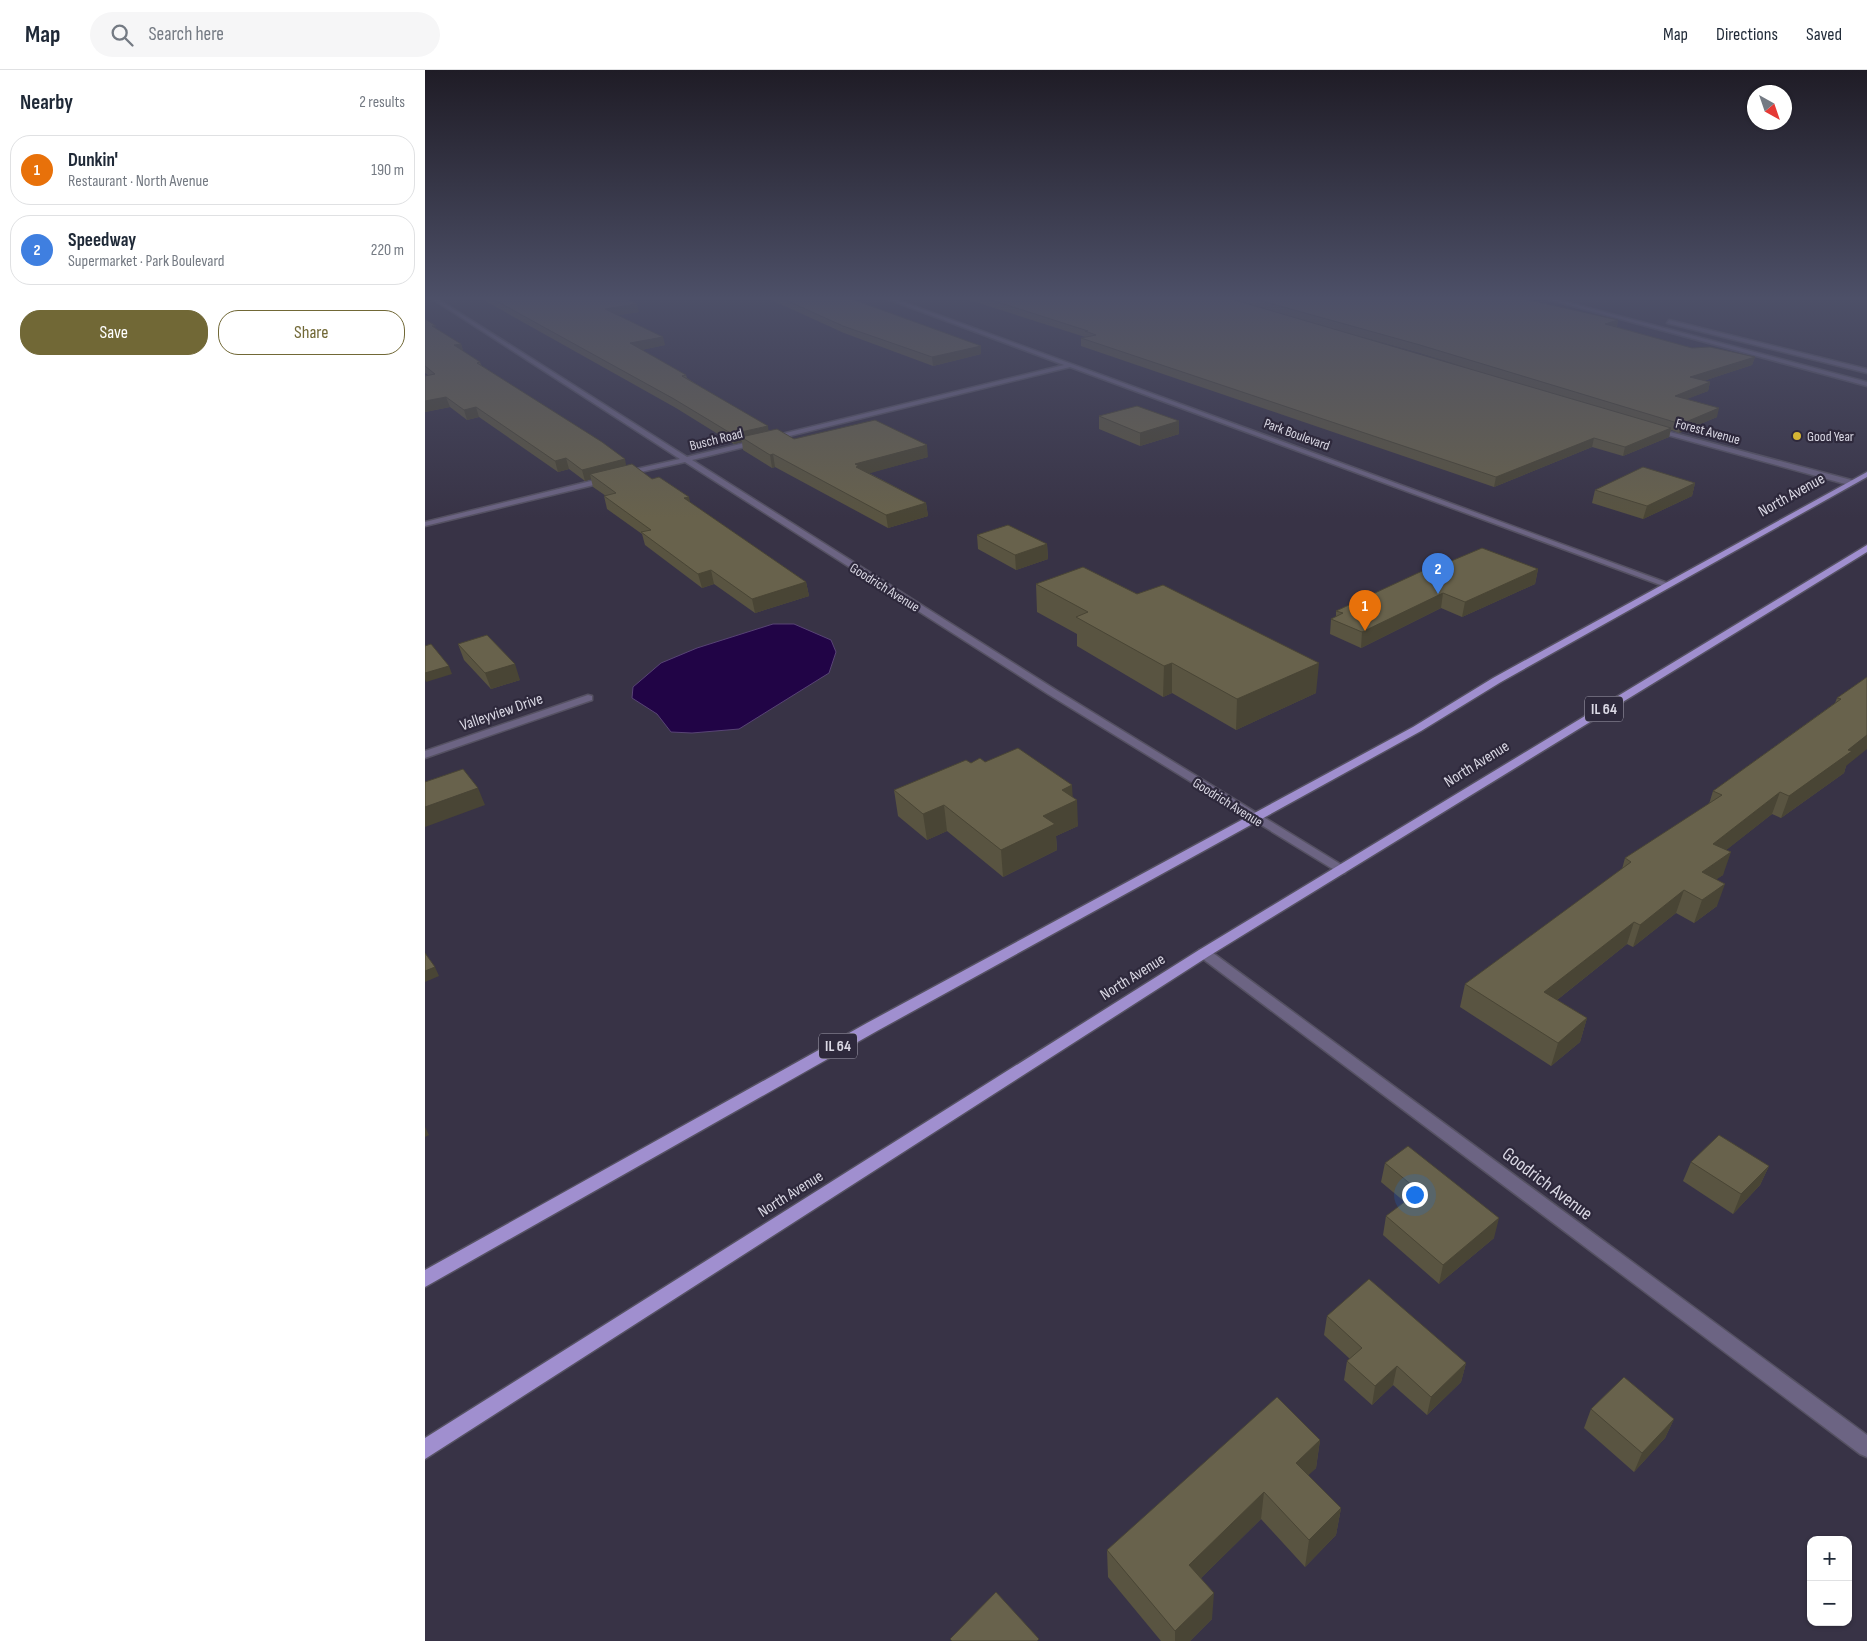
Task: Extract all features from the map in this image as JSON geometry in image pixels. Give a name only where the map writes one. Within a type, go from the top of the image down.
[{"type":"main road","name":"North Avenue","points":[[425,1280],[872,1027],[1417,729],[1497,680],[1867,474]]},
{"type":"main road","name":"North Avenue","points":[[425,1449],[1204,953],[1867,548]]},
{"type":"street","name":"Goodrich Avenue","points":[[547,371],[684,460],[1253,817],[1341,870]]},
{"type":"street","name":"Busch Road","points":[[425,524],[1044,371]]},
{"type":"street","name":"Park Boulevard","points":[[1087,371],[1669,585]]},
{"type":"street","points":[[1820,371],[1867,384]]},
{"type":"street","name":"Forest Avenue","points":[[1646,427],[1852,483]]},
{"type":"street","name":"Valleyview Drive","points":[[425,755],[588,698]]},
{"type":"street","name":"Goodrich Avenue","points":[[1204,953],[1867,1447]]},
{"type":"shaded area","points":[[773,624],[794,624],[831,640],[836,652],[829,673],[739,729],[692,733],[671,732],[657,714],[632,698],[633,687],[661,663],[697,648]]},
{"type":"building","points":[[432,371],[490,371],[602,442],[625,459],[582,470],[566,458],[555,461],[476,407],[464,410],[446,397],[425,401],[425,376],[435,374]]},
{"type":"building","points":[[624,371],[680,371],[686,375],[682,376],[768,426],[732,434]]},
{"type":"building","points":[[1180,371],[1478,371],[1671,428],[1625,447],[1594,438],[1496,477]]},
{"type":"building","points":[[1507,371],[1708,371],[1690,377],[1710,382],[1675,396],[1719,408],[1681,424]]},
{"type":"building","points":[[1137,406],[1179,421],[1140,433],[1099,416]]},
{"type":"building","points":[[875,420],[927,445],[855,464],[859,466],[856,467],[926,503],[886,515],[773,454],[770,455],[741,437],[777,429],[794,439]]},
{"type":"building","points":[[632,464],[652,479],[659,477],[689,497],[684,498],[806,582],[752,599],[711,570],[698,574],[641,532],[651,530],[604,496],[616,493],[590,474]]},
{"type":"building","points":[[1643,467],[1695,483],[1647,506],[1595,490]]},
{"type":"building","points":[[1008,525],[1047,544],[1015,555],[977,535]]},
{"type":"building","points":[[1482,548],[1538,569],[1465,602],[1443,593],[1362,632],[1331,619],[1343,613],[1336,611],[1433,566],[1437,567]]},
{"type":"building","points":[[1083,567],[1137,594],[1163,585],[1319,663],[1237,699],[1172,663],[1164,666],[1076,617],[1088,612],[1036,584]]},
{"type":"building","points":[[487,635],[515,664],[485,673],[458,644]]},
{"type":"building","points":[[431,644],[449,666],[425,673],[425,646]]},
{"type":"building","points":[[1867,677],[1867,735],[1848,750],[1852,751],[1789,796],[1780,792],[1713,844],[1731,852],[1702,872],[1725,884],[1702,900],[1684,890],[1640,925],[1634,922],[1544,992],[1587,1018],[1558,1043],[1465,984],[1631,862],[1625,858],[1722,795],[1713,791],[1841,699],[1837,698]]},
{"type":"building","points":[[1018,748],[1072,785],[1062,790],[1077,800],[1043,816],[1055,824],[1001,850],[944,805],[923,814],[894,790],[966,760],[971,763],[980,758],[985,762]]},
{"type":"building","points":[[463,769],[478,788],[425,807],[425,782]]},
{"type":"building","points":[[425,953],[435,967],[425,971]]},
{"type":"building","points":[[1719,1135],[1769,1166],[1741,1194],[1691,1162]]},
{"type":"building","points":[[1408,1146],[1499,1218],[1443,1265],[1386,1216],[1419,1191],[1385,1163]]},
{"type":"building","points":[[1369,1279],[1466,1363],[1431,1397],[1397,1366],[1375,1386],[1347,1361],[1362,1348],[1327,1316]]},
{"type":"building","points":[[1624,1377],[1674,1419],[1642,1453],[1591,1409]]},
{"type":"building","points":[[1277,1397],[1320,1440],[1296,1463],[1341,1508],[1309,1540],[1264,1492],[1189,1565],[1214,1593],[1175,1631],[1107,1550]]},
{"type":"building","points":[[996,1592],[1039,1639],[1037,1641],[952,1641],[950,1639]]},
{"type":"place","name":"Good Year","points":[[1797,436]]},
{"type":"place","name":"Speedway","points":[[1438,594]]},
{"type":"place","name":"Dunkin'","points":[[1365,631]]}]
